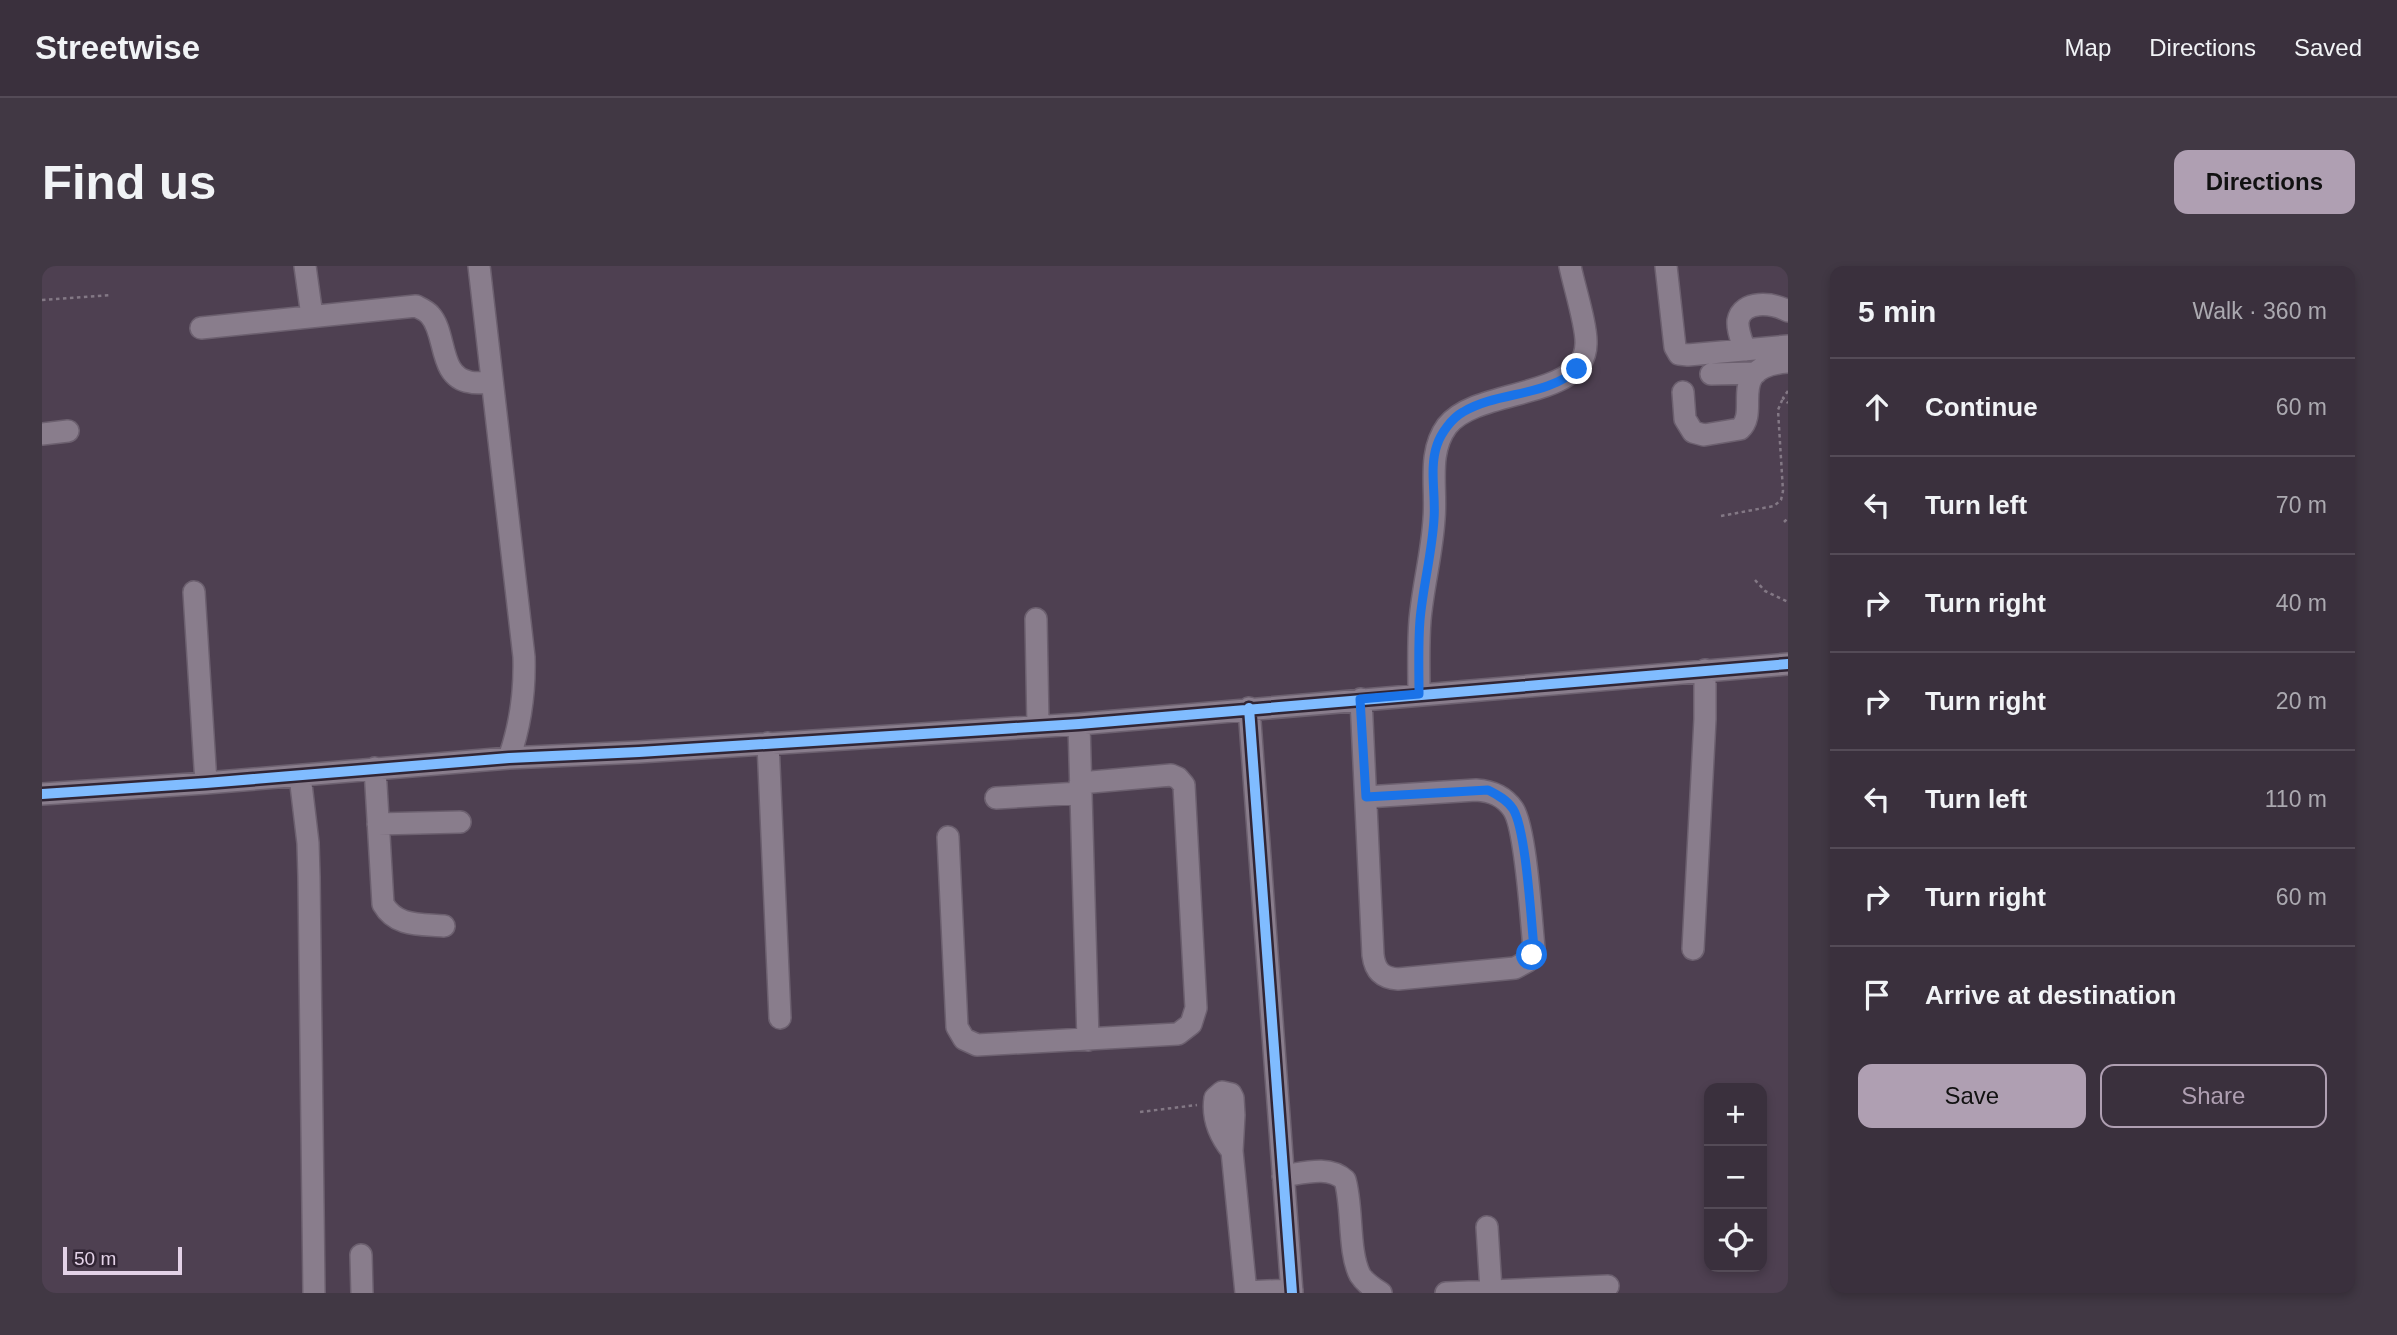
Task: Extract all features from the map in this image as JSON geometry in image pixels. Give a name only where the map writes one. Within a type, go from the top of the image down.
[{"type":"street","points":[[305,266],[312,316]]},
{"type":"street","points":[[479,266],[524,657],[521,719],[509,758]]},
{"type":"street","points":[[1419,694],[1420,621],[1435,517],[1433,464],[1437,444],[1447,426],[1461,412],[1555,383],[1567,378],[1577,369],[1584,357],[1586,344],[1570,266]]},
{"type":"street","points":[[1666,266],[1675,347],[1679,354],[1788,346]]},
{"type":"street","points":[[1745,350],[1738,322],[1749,306],[1771,305],[1788,311]]},
{"type":"street","points":[[201,328],[416,306],[430,314],[448,363],[456,375],[468,383],[492,382]]},
{"type":"street","points":[[1683,392],[1686,424],[1693,432],[1704,435],[1735,430],[1746,422],[1747,392],[1756,373],[1763,366],[1788,362]]},
{"type":"street","points":[[1711,374],[1756,373]]},
{"type":"street","points":[[42,434],[68,431]]},
{"type":"street","points":[[194,592],[206,783]]},
{"type":"street","points":[[1036,619],[1038,726]]},
{"type":"street","points":[[42,794],[509,758],[652,752],[1079,724],[1788,664]]},
{"type":"street","points":[[1693,949],[1705,719],[1705,670]]},
{"type":"street","points":[[1360,699],[1373,955],[1380,973],[1388,979],[1398,979],[1515,968],[1528,961],[1534,948],[1521,831],[1515,811],[1507,802],[1488,790],[1366,797]]},
{"type":"street","points":[[1214,1103],[1217,1124],[1232,1151],[1246,1292],[1292,1291],[1249,709]]},
{"type":"street","points":[[1079,724],[1088,1040]]},
{"type":"street","points":[[768,743],[780,1018]]},
{"type":"street","points":[[375,768],[383,904],[389,914],[399,921],[444,926]]},
{"type":"street","points":[[948,837],[960,1033],[964,1039],[977,1045],[1088,1040],[1178,1034],[1191,1024],[1196,1008],[1184,785],[1178,778],[1171,775],[996,798]]},
{"type":"street","points":[[300,776],[309,877],[314,1293]]},
{"type":"street","points":[[378,824],[460,822]]},
{"type":"street","points":[[1283,1176],[1328,1171],[1338,1173],[1345,1180],[1355,1259],[1360,1274],[1370,1287],[1381,1293]]},
{"type":"street","points":[[1487,1227],[1491,1290]]},
{"type":"street","points":[[361,1255],[362,1293]]},
{"type":"street","points":[[1446,1293],[1608,1286]]},
{"type":"path","points":[[42,300],[111,295]]},
{"type":"path","points":[[1721,516],[1774,506],[1781,500],[1783,491],[1778,410],[1788,391]]},
{"type":"path","points":[[1783,398],[1788,403]]},
{"type":"path","points":[[1784,522],[1788,518]]},
{"type":"path","points":[[1755,580],[1765,591],[1788,602]]},
{"type":"path","points":[[1140,1112],[1214,1103]]},
{"type":"cycle path","points":[[42,794],[509,758],[1079,724],[1788,664]]},
{"type":"cycle path","points":[[1249,708],[1292,1293]]},
{"type":"route","points":[[1532,955],[1534,948],[1521,831],[1515,811],[1507,802],[1488,790],[1366,797],[1360,699],[1419,694],[1420,621],[1435,517],[1433,464],[1437,444],[1447,426],[1461,412],[1555,383],[1567,378],[1577,369]]}]
